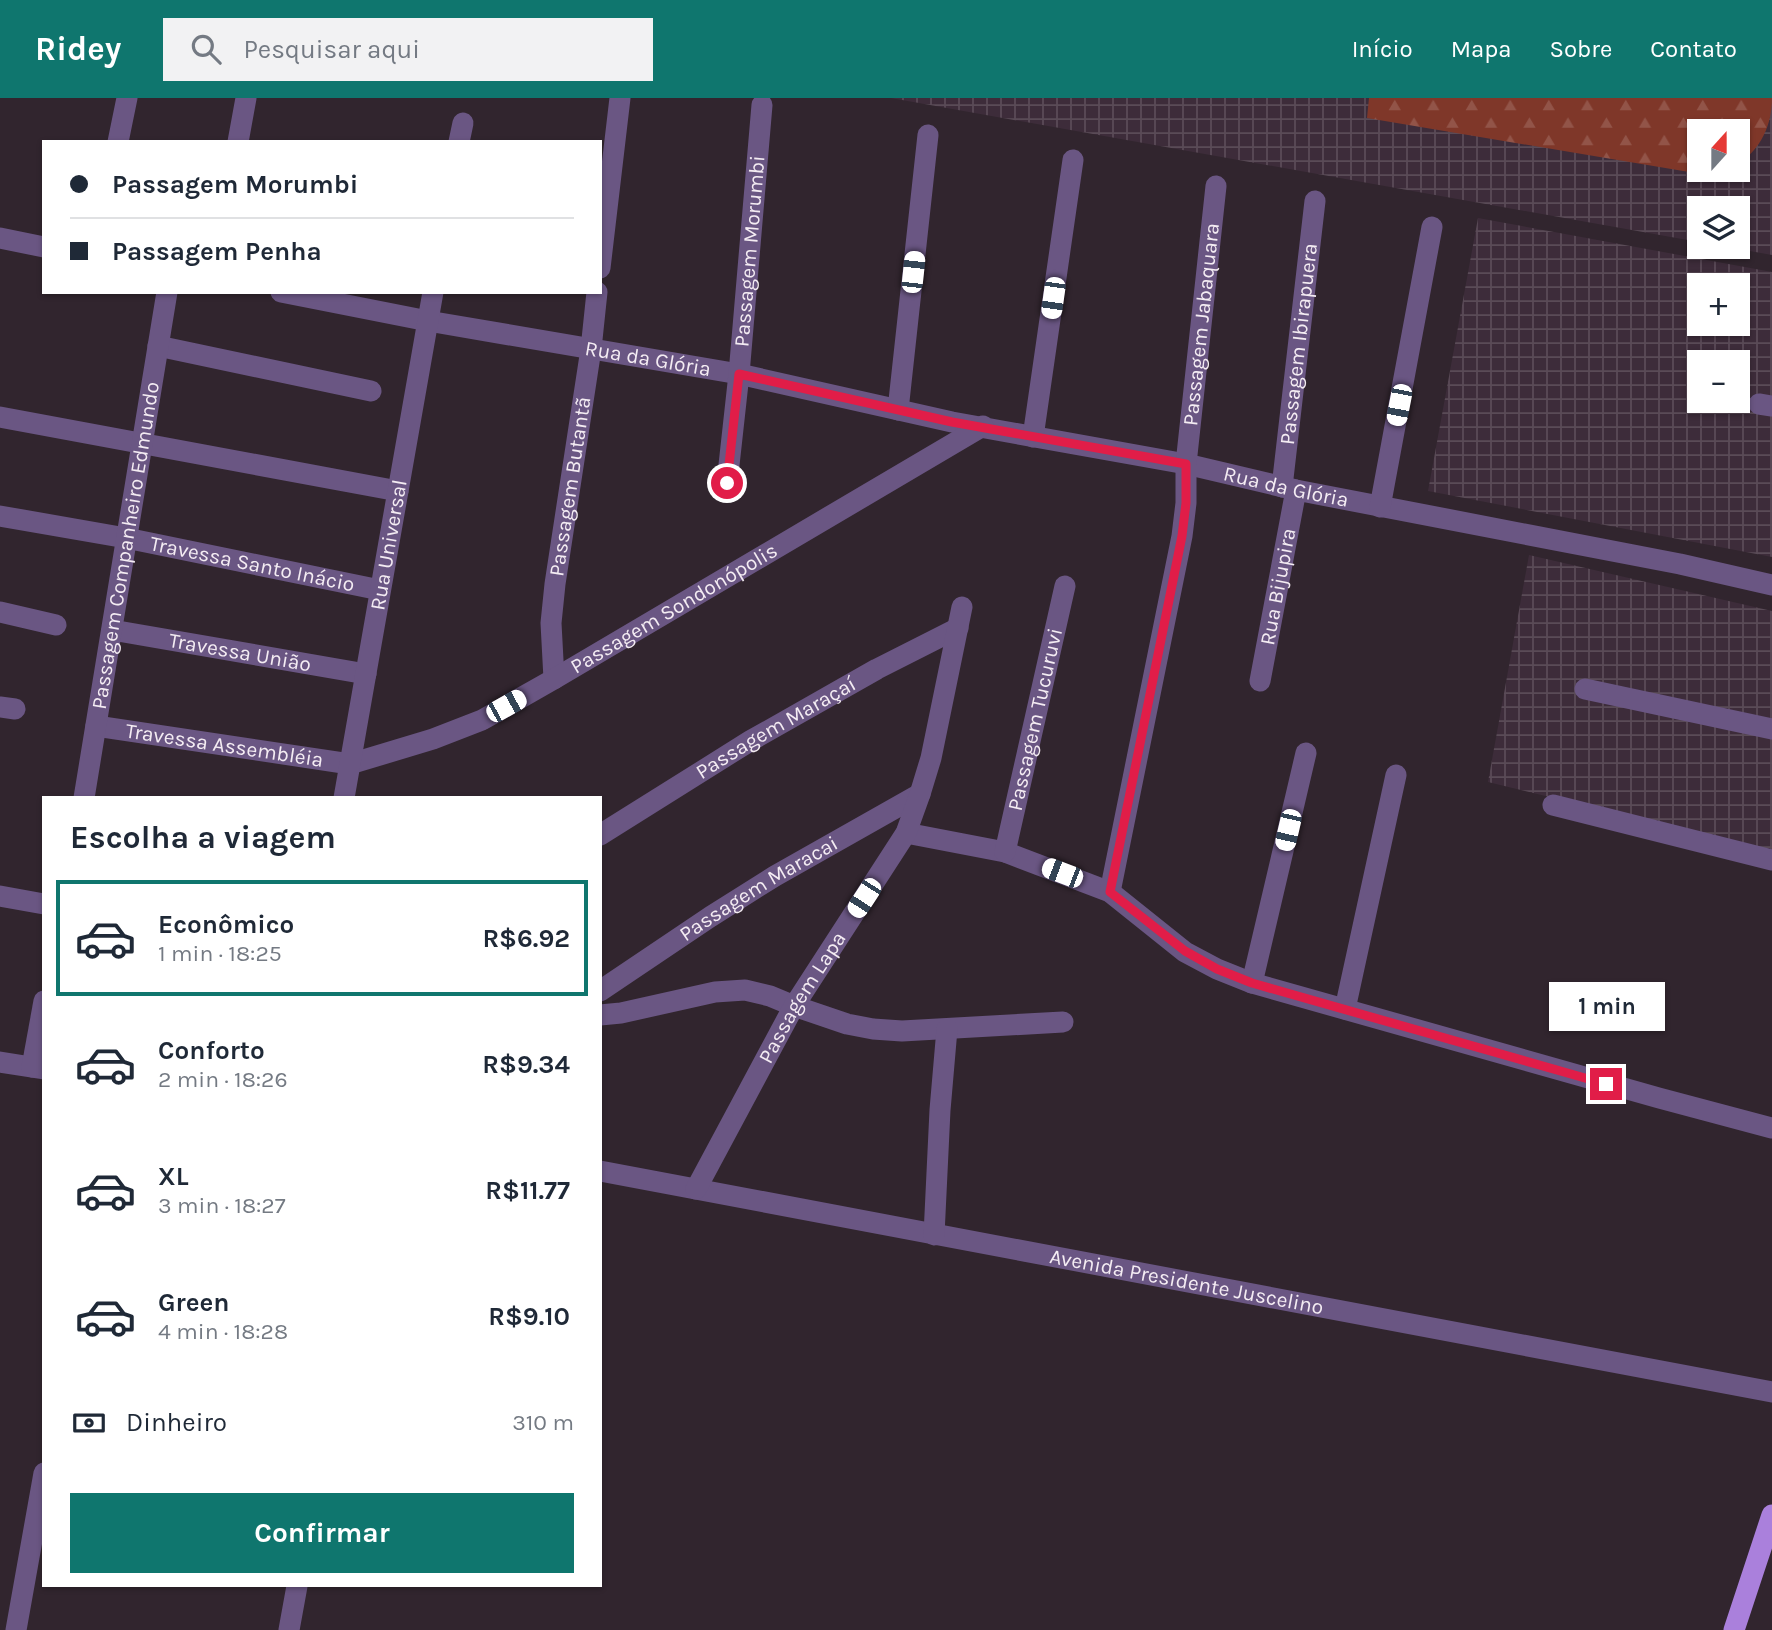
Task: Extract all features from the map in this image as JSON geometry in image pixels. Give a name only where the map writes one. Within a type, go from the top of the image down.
[{"type":"main road","points":[[1734,1630],[1764,1565],[1772,1515]]},
{"type":"street","points":[[118,140],[127,98]]},
{"type":"street","points":[[238,140],[246,98]]},
{"type":"street","points":[[602,251],[620,98]]},
{"type":"street","name":"Passagem Morumbi","points":[[727,483],[762,104]]},
{"type":"street","points":[[898,410],[928,135]]},
{"type":"street","points":[[1033,437],[1073,160]]},
{"type":"street","name":"Passagem Jabaquara","points":[[1110,892],[1182,536],[1186,503],[1186,464],[1216,186]]},
{"type":"street","name":"Passagem Ibirapuera","points":[[1289,489],[1315,201]]},
{"type":"street","points":[[1380,507],[1432,228]]},
{"type":"street","points":[[0,238],[42,247]]},
{"type":"street","name":"Passagem Companheiro Edmundo","points":[[84,796],[167,294]]},
{"type":"street","name":"Rua da Glória","points":[[291,294],[428,321],[739,374],[952,422],[1186,464],[1289,489],[1680,564],[1772,585]]},
{"type":"street","name":"Rua Universal","points":[[344,796],[433,294]]},
{"type":"street","name":"Passagem Butantã","points":[[554,679],[551,624],[555,584],[591,349],[597,294]]},
{"type":"street","points":[[158,346],[371,391]]},
{"type":"street","points":[[0,417],[398,491]]},
{"type":"street","name":"Passagem Sondonópolis","points":[[350,764],[433,739],[482,720],[983,426]]},
{"type":"street","name":"Rua Bijupira","points":[[1260,681],[1289,489]]},
{"type":"street","name":"Travessa Santo Inácio","points":[[0,516],[126,538],[380,590]]},
{"type":"street","name":"Passagem Tucuruvi","points":[[1005,852],[1065,586]]},
{"type":"street","name":"Passagem Lapa","points":[[696,1189],[793,1006],[906,834],[931,758],[962,607]]},
{"type":"street","points":[[0,612],[57,625]]},
{"type":"street","name":"Passagem Maraçaí","points":[[602,834],[750,741],[877,669],[958,628]]},
{"type":"street","name":"Travessa União","points":[[112,630],[366,674]]},
{"type":"street","points":[[1585,689],[1772,729]]},
{"type":"street","name":"Travessa Assembléia","points":[[96,726],[350,764]]},
{"type":"street","points":[[1252,983],[1306,753]]},
{"type":"street","points":[[1345,1009],[1396,775]]},
{"type":"street","name":"Passagem Maracai","points":[[602,990],[775,876],[920,794]]},
{"type":"street","points":[[1553,806],[1772,860]]},
{"type":"street","points":[[906,834],[1005,852],[1110,892],[1185,951],[1217,969],[1252,983],[1772,1128]]},
{"type":"street","points":[[0,896],[42,904]]},
{"type":"street","points":[[602,1015],[715,992],[745,990],[770,996],[848,1024],[873,1029],[902,1031],[1063,1022]]},
{"type":"street","points":[[0,1062],[38,1068],[42,1023]]},
{"type":"street","points":[[934,1235],[947,1029]]},
{"type":"street","name":"Avenida Presidente Juscelino","points":[[602,1171],[1772,1392]]},
{"type":"street","points":[[16,1630],[42,1484]]},
{"type":"street","points":[[289,1630],[297,1587]]},
{"type":"shaded area","points":[[891,98],[1772,98],[1772,255],[1750,251],[1750,196],[1687,196],[1687,240]]},
{"type":"shaded area","points":[[1478,218],[1687,256],[1687,259],[1701,259],[1772,272],[1772,557],[1428,491]]},
{"type":"shaded area","points":[[1529,555],[1772,611],[1772,851],[1488,782]]},
{"type":"green space","points":[[1369,98],[1772,98],[1770,118],[1764,136],[1750,154],[1750,119],[1687,119],[1687,172],[1367,118]]},
{"type":"route","points":[[727,483],[739,374],[952,422],[1186,464],[1186,503],[1182,536],[1110,892],[1185,951],[1217,969],[1252,983],[1606,1084]]}]
